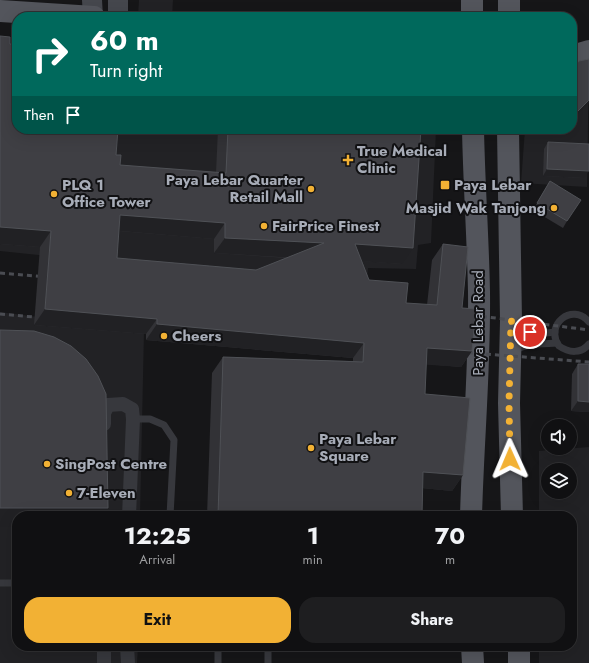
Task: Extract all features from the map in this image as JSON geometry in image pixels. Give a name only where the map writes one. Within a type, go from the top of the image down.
[{"type":"main road","points":[[92,0],[93,12]]},
{"type":"main road","points":[[118,0],[118,12]]},
{"type":"main road","points":[[472,0],[472,12]]},
{"type":"main road","points":[[509,12],[510,0]]},
{"type":"main road","points":[[0,11],[16,12]]},
{"type":"main road","points":[[577,45],[589,45]]},
{"type":"main road","points":[[577,54],[589,50]]},
{"type":"main road","points":[[508,134],[511,321],[509,403],[512,511]]},
{"type":"main road","name":"Paya Lebar Road","points":[[471,511],[475,408],[478,374],[479,292],[473,139]]},
{"type":"main road","points":[[472,651],[473,663]]},
{"type":"main road","points":[[519,651],[519,663]]},
{"type":"street","points":[[104,436],[104,413],[108,405],[128,405],[132,409],[133,419],[129,511]]},
{"type":"street","points":[[104,651],[104,663]]},
{"type":"street","points":[[127,651],[128,663]]},
{"type":"lane","points":[[589,322],[580,315],[568,315],[558,322],[554,332],[557,343],[564,349],[576,352],[582,350],[589,344]]},
{"type":"lane","points":[[511,321],[530,332],[540,334],[554,332]]},
{"type":"lane","points":[[510,352],[523,346],[533,344],[557,343]]},
{"type":"lane","points":[[133,419],[150,419],[164,425],[174,440],[170,511]]},
{"type":"lane","points":[[0,582],[12,583]]},
{"type":"lane","points":[[218,651],[218,663]]},
{"type":"lane","points":[[268,651],[268,663]]},
{"type":"shaded area","points":[[139,0],[173,0],[172,12],[138,12]]},
{"type":"shaded area","points":[[0,55],[12,107],[12,134],[436,134],[431,243],[418,245],[416,269],[368,268],[367,281],[235,280],[135,265],[0,251]]},
{"type":"shaded area","points":[[589,60],[587,187],[521,183],[525,134],[577,134],[577,61]]},
{"type":"shaded area","points":[[0,312],[144,331],[140,511],[12,511],[12,651],[138,651],[137,663],[0,663]]},
{"type":"shaded area","points":[[589,447],[589,663],[539,663],[539,651],[577,651],[577,511],[539,511],[539,451],[541,451],[541,455],[577,455],[577,448]]},
{"type":"building","points":[[0,36],[10,37],[10,44],[12,44],[12,134],[118,134],[116,155],[121,155],[120,165],[226,173],[228,134],[421,134],[413,248],[355,244],[369,280],[408,283],[406,303],[437,305],[443,244],[468,247],[462,308],[476,309],[472,351],[427,348],[425,394],[470,398],[463,475],[423,472],[422,511],[218,511],[223,357],[363,362],[364,343],[157,324],[157,319],[45,309],[51,231],[0,227]],"holes":[[[120,215],[225,223],[225,238],[324,243],[256,270],[117,258]]]},
{"type":"building","points":[[589,59],[589,100],[577,112],[577,63],[579,61]]},
{"type":"building","points":[[548,142],[589,144],[589,171],[547,169]]},
{"type":"building","name":"Masjid Wak Tanjong","points":[[550,181],[581,200],[567,221],[537,203]]},
{"type":"building","name":"SingPost Centre","points":[[0,330],[34,331],[54,337],[71,346],[86,359],[98,376],[106,394],[108,508],[0,508]]},
{"type":"building","points":[[578,364],[589,364],[589,402],[578,401]]},
{"type":"railway","points":[[0,273],[48,277]]},
{"type":"railway","points":[[0,314],[45,318]]},
{"type":"railway","points":[[464,314],[589,330]]},
{"type":"railway","points":[[459,352],[589,362]]},
{"type":"place","name":"True Medical Clinic","points":[[348,160]]},
{"type":"place","name":"Paya Lebar","points":[[445,185]]},
{"type":"place","name":"Paya Lebar Quarter Retail Mall","points":[[311,189]]},
{"type":"place","name":"PLQ 1 Office Tower","points":[[54,194]]},
{"type":"place","name":"Masjid Wak Tanjong","points":[[554,208]]},
{"type":"place","name":"FairPrice Finest","points":[[264,226]]},
{"type":"place","name":"Cheers","points":[[164,336]]},
{"type":"place","name":"Paya Lebar Square","points":[[311,448]]},
{"type":"place","name":"SingPost Centre","points":[[47,464]]},
{"type":"place","name":"7-Eleven","points":[[69,493]]},
{"type":"route","points":[[510,459],[509,403],[511,321],[530,332]]}]
